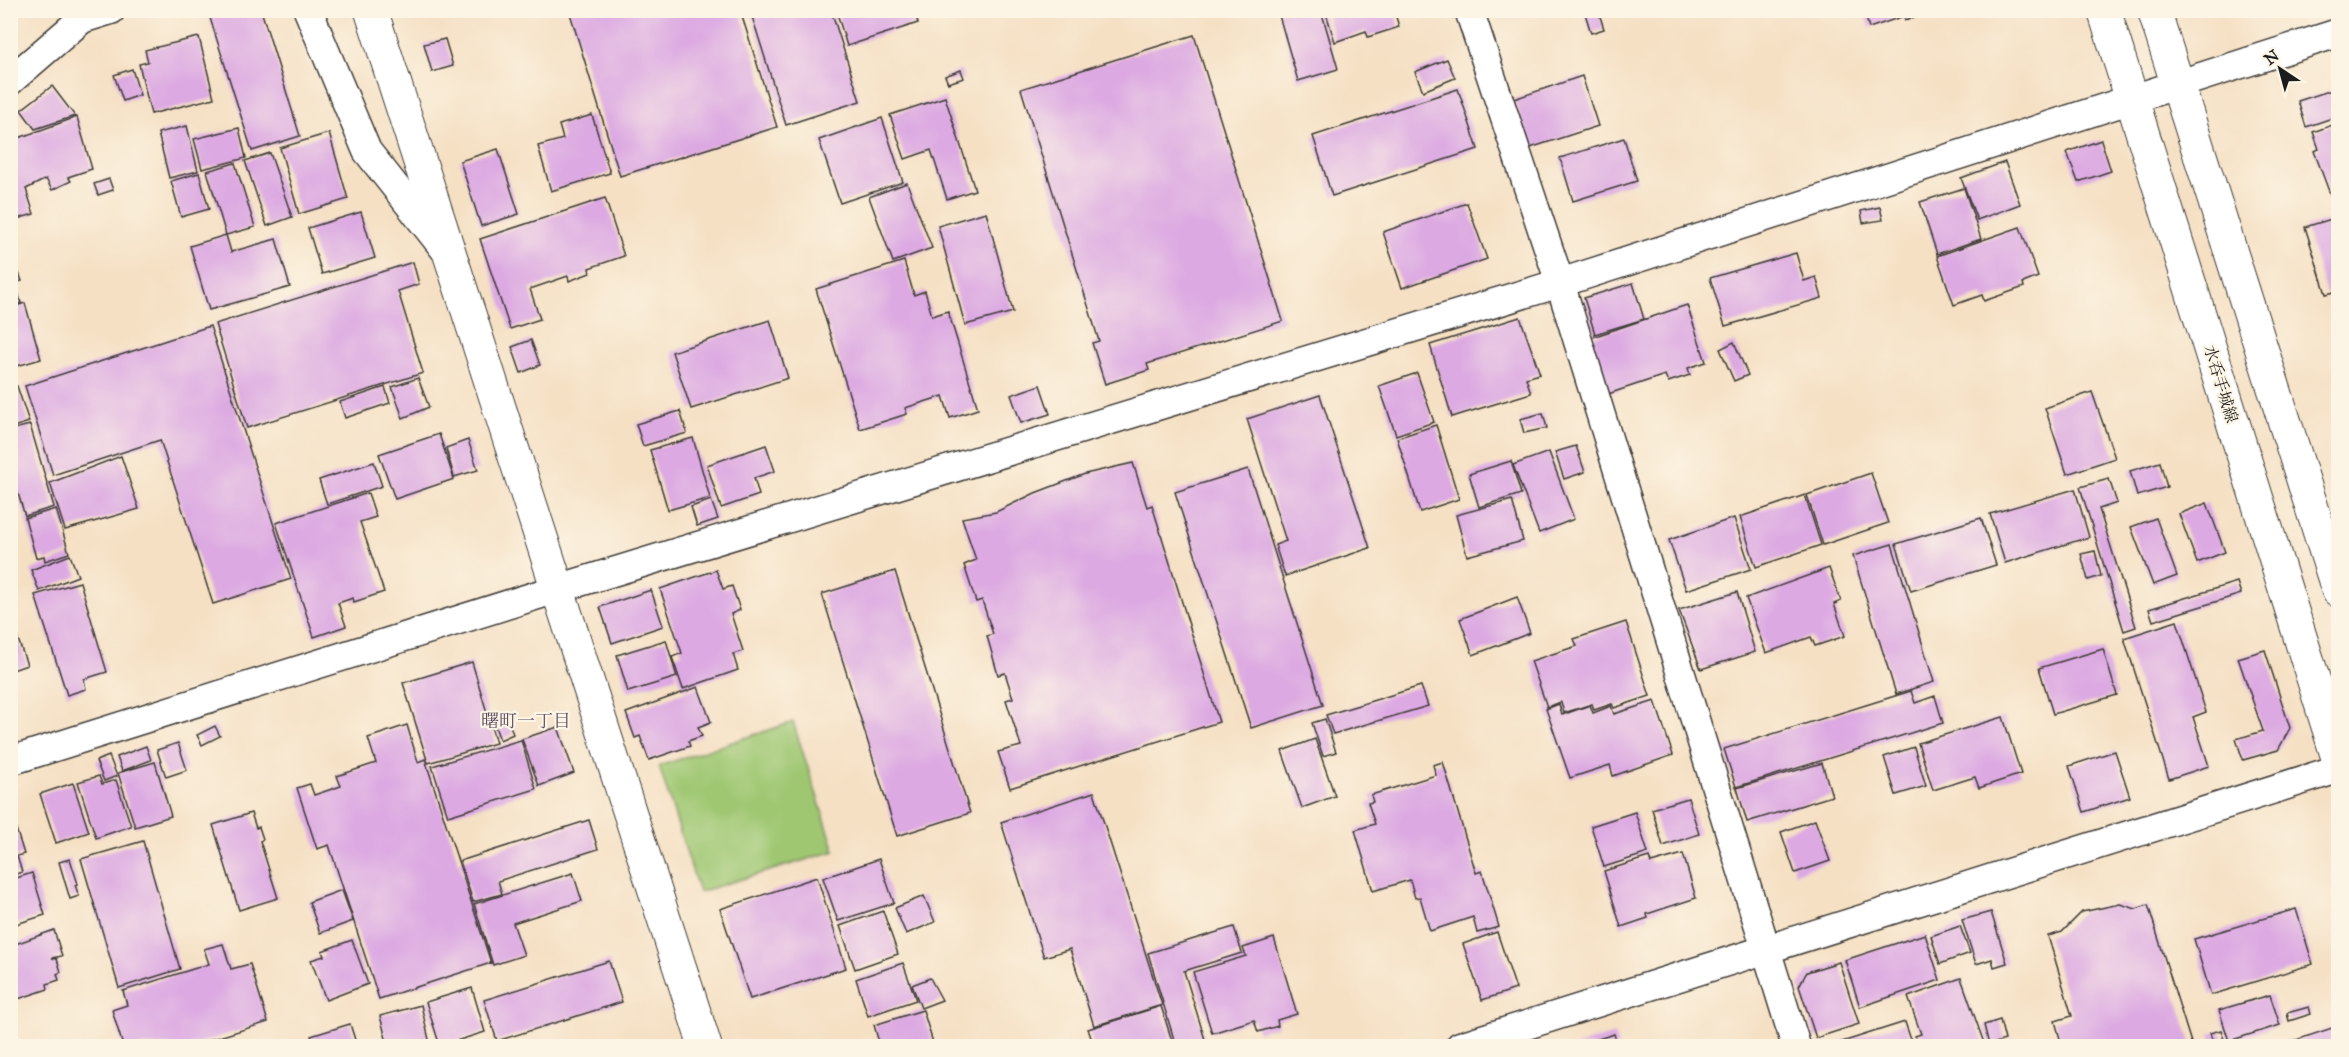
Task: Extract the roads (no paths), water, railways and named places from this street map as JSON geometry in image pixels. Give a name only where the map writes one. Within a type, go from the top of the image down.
[{"type":"main road","points":[[371,10],[705,1047]]},
{"type":"main road","name":"水呑手城線","points":[[2104,10],[2338,758]]},
{"type":"main road","points":[[2154,10],[2338,590]]},
{"type":"street","points":[[10,81],[82,19],[111,10]]},
{"type":"street","points":[[308,10],[368,151],[451,257]]},
{"type":"street","points":[[1470,10],[1560,283],[1796,1047]]},
{"type":"street","points":[[10,760],[1560,283],[2338,33]]},
{"type":"street","points":[[1460,1047],[2338,769]]},
{"type":"district","name":"曙町一丁目","points":[[526,721]]}]
